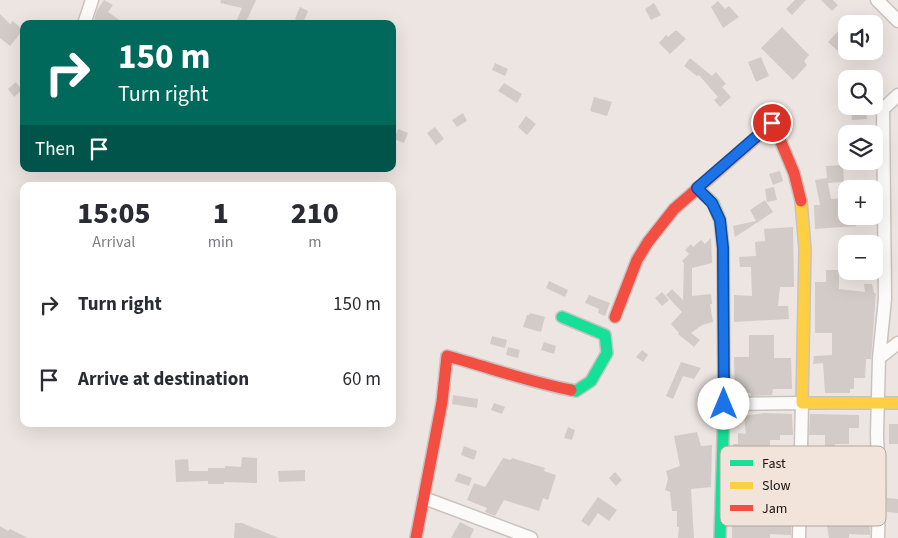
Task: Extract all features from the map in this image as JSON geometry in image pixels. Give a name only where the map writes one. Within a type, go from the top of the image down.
[{"type":"street","points":[[85,20],[92,0]]},
{"type":"street","points":[[882,2],[898,21]]},
{"type":"street","points":[[878,446],[879,358],[884,299],[883,109],[898,95]]},
{"type":"street","points":[[615,317],[637,260],[648,242],[674,209],[772,123],[794,173],[803,207],[805,249],[801,446]]},
{"type":"street","points":[[697,188],[712,203],[720,220],[723,248],[723,446]]},
{"type":"street","points":[[416,538],[442,402],[447,356],[538,384],[576,390],[591,381],[607,353],[605,335],[562,317]]},
{"type":"street","points":[[879,358],[898,343]]},
{"type":"street","points":[[724,404],[898,403]]},
{"type":"street","points":[[424,498],[531,538]]},
{"type":"building","points":[[104,0],[113,5],[108,12],[119,20],[94,20],[97,10]]},
{"type":"building","points":[[221,0],[256,0],[247,20],[237,20],[242,8],[220,3]]},
{"type":"building","points":[[795,0],[806,0],[792,15],[786,9]]},
{"type":"building","points":[[821,0],[833,0],[838,5],[832,11]]},
{"type":"building","points":[[718,1],[725,9],[729,6],[739,17],[723,28],[711,7]]},
{"type":"building","points":[[654,3],[661,15],[651,20],[645,9]]},
{"type":"building","points":[[300,7],[308,11],[304,20],[295,19]]},
{"type":"building","points":[[0,14],[10,24],[13,21],[20,27],[20,34],[10,46],[0,38]]},
{"type":"building","points":[[782,27],[809,55],[804,61],[807,65],[793,80],[761,48]]},
{"type":"building","points":[[676,30],[686,39],[670,54],[659,43],[666,35],[668,37]]},
{"type":"building","points":[[838,31],[838,51],[828,42]]},
{"type":"building","points":[[761,57],[769,76],[756,82],[748,62]]},
{"type":"building","points":[[690,58],[712,76],[716,72],[726,84],[722,87],[731,97],[720,107],[714,100],[718,97],[699,75],[697,76],[684,66]]},
{"type":"building","points":[[495,63],[508,69],[505,76],[492,70]]},
{"type":"building","points":[[16,82],[20,87],[20,92],[14,97],[8,89]]},
{"type":"building","points":[[504,83],[522,94],[517,103],[498,91]]},
{"type":"building","points":[[594,97],[612,102],[607,116],[590,111]]},
{"type":"building","points":[[463,113],[467,121],[457,127],[452,120]]},
{"type":"building","points":[[852,115],[867,115],[867,119],[852,120]]},
{"type":"building","points":[[526,116],[536,124],[527,135],[518,127]]},
{"type":"building","points":[[435,127],[444,139],[436,145],[427,133]]},
{"type":"building","points":[[398,129],[408,133],[404,143],[396,140]]},
{"type":"building","points":[[838,165],[838,170],[843,170],[844,180],[828,183],[831,199],[838,199],[838,225],[856,226],[815,229],[814,205],[820,205],[815,180],[827,178],[826,166]]},
{"type":"building","points":[[780,171],[783,181],[773,185],[769,174]]},
{"type":"building","points":[[774,187],[777,200],[767,202],[765,189]]},
{"type":"building","points":[[765,200],[773,212],[735,237],[733,226],[756,221],[750,210]]},
{"type":"building","points":[[793,227],[794,287],[780,287],[778,306],[788,306],[789,319],[734,322],[734,295],[752,296],[751,267],[740,267],[739,257],[756,256],[755,242],[765,241],[764,229]]},
{"type":"building","points":[[711,238],[712,263],[692,268],[692,296],[711,294],[712,304],[710,304],[713,322],[702,325],[691,333],[700,340],[694,347],[678,334],[671,324],[682,312],[666,295],[672,289],[683,300],[684,263],[682,261],[689,254],[685,250],[691,244],[693,247],[701,240],[705,244]]},
{"type":"building","points":[[826,270],[838,270],[839,289],[865,292],[864,284],[872,284],[874,293],[876,293],[871,359],[866,359],[865,378],[854,378],[854,389],[850,389],[850,393],[825,393],[823,363],[813,364],[814,356],[832,355],[832,333],[815,333],[815,282],[826,282]]},
{"type":"building","points":[[549,281],[568,290],[565,297],[546,288]]},
{"type":"building","points":[[662,292],[669,300],[662,306],[655,298]]},
{"type":"building","points":[[589,295],[610,303],[605,316],[598,313],[599,309],[585,303]]},
{"type":"building","points":[[530,313],[545,317],[541,332],[523,327],[527,315]]},
{"type":"building","points":[[749,335],[774,335],[774,358],[791,358],[792,389],[773,389],[772,395],[751,396],[751,393],[735,393],[734,357],[749,357]]},
{"type":"building","points":[[492,336],[507,340],[505,348],[490,344]]},
{"type":"building","points":[[544,342],[556,346],[554,354],[541,350]]},
{"type":"building","points":[[508,347],[520,350],[518,358],[506,355]]},
{"type":"building","points":[[642,350],[648,355],[643,362],[636,357]]},
{"type":"building","points":[[681,362],[701,368],[694,379],[683,376],[673,399],[666,396]]},
{"type":"building","points":[[706,386],[713,386],[713,408],[700,409],[699,401],[706,400]]},
{"type":"building","points":[[453,395],[478,399],[477,408],[452,404]]},
{"type":"building","points":[[494,403],[505,407],[502,414],[491,410]]},
{"type":"building","points":[[764,413],[792,414],[793,435],[780,435],[780,440],[770,440],[770,446],[733,446],[733,444],[738,444],[738,433],[746,434],[744,416]]},
{"type":"building","points":[[810,414],[859,415],[859,428],[849,428],[849,444],[825,446],[825,435],[809,435]]},
{"type":"building","points":[[889,424],[898,424],[898,444],[889,444]]},
{"type":"building","points":[[568,427],[575,430],[572,440],[564,438]]},
{"type":"building","points":[[697,432],[701,446],[712,445],[711,487],[691,489],[694,538],[678,538],[677,511],[672,511],[670,492],[665,490],[668,479],[666,471],[680,466],[674,436]]},
{"type":"building","points":[[464,446],[477,451],[474,460],[461,455]]},
{"type":"building","points":[[242,457],[257,458],[257,483],[224,482],[224,484],[208,484],[208,481],[176,482],[175,460],[188,459],[189,471],[208,471],[208,468],[241,467]]},
{"type":"building","points":[[503,458],[511,460],[512,458],[545,468],[544,471],[556,475],[548,500],[543,498],[539,511],[504,500],[495,516],[485,512],[487,508],[467,500],[474,483],[485,487]]},
{"type":"building","points":[[305,470],[305,481],[279,482],[278,471]]},
{"type":"building","points":[[615,472],[622,480],[616,486],[609,478]]},
{"type":"building","points":[[458,473],[472,478],[469,486],[455,481]]},
{"type":"building","points":[[598,497],[617,510],[609,521],[598,513],[589,526],[581,521]]},
{"type":"building","points":[[887,498],[898,499],[898,513],[887,512]]},
{"type":"building","points":[[460,522],[474,529],[470,538],[451,538]]},
{"type":"building","points":[[235,523],[242,523],[279,538],[234,538]]},
{"type":"building","points":[[0,526],[8,531],[10,529],[28,538],[0,538]]},
{"type":"building","points":[[732,526],[791,526],[791,535],[770,534],[770,538],[732,538]]},
{"type":"building","points":[[827,526],[870,526],[870,535],[849,534],[849,538],[829,538]]},
{"type":"traffic: fast","points":[[697,188],[713,203],[720,220],[723,248],[723,446]]},
{"type":"traffic: fast","points":[[562,317],[605,335],[607,353],[591,381],[576,391],[571,390]]},
{"type":"traffic: fast","points":[[720,526],[720,538]]},
{"type":"traffic: slow","points":[[801,201],[805,249],[802,403],[898,403]]},
{"type":"traffic: jam","points":[[615,317],[637,260],[648,242],[674,209],[773,123],[794,173],[801,201]]},
{"type":"traffic: jam","points":[[416,538],[442,402],[447,356],[524,379],[571,390]]},
{"type":"route","points":[[724,404],[723,248],[720,220],[712,203],[697,188],[772,123]]}]
